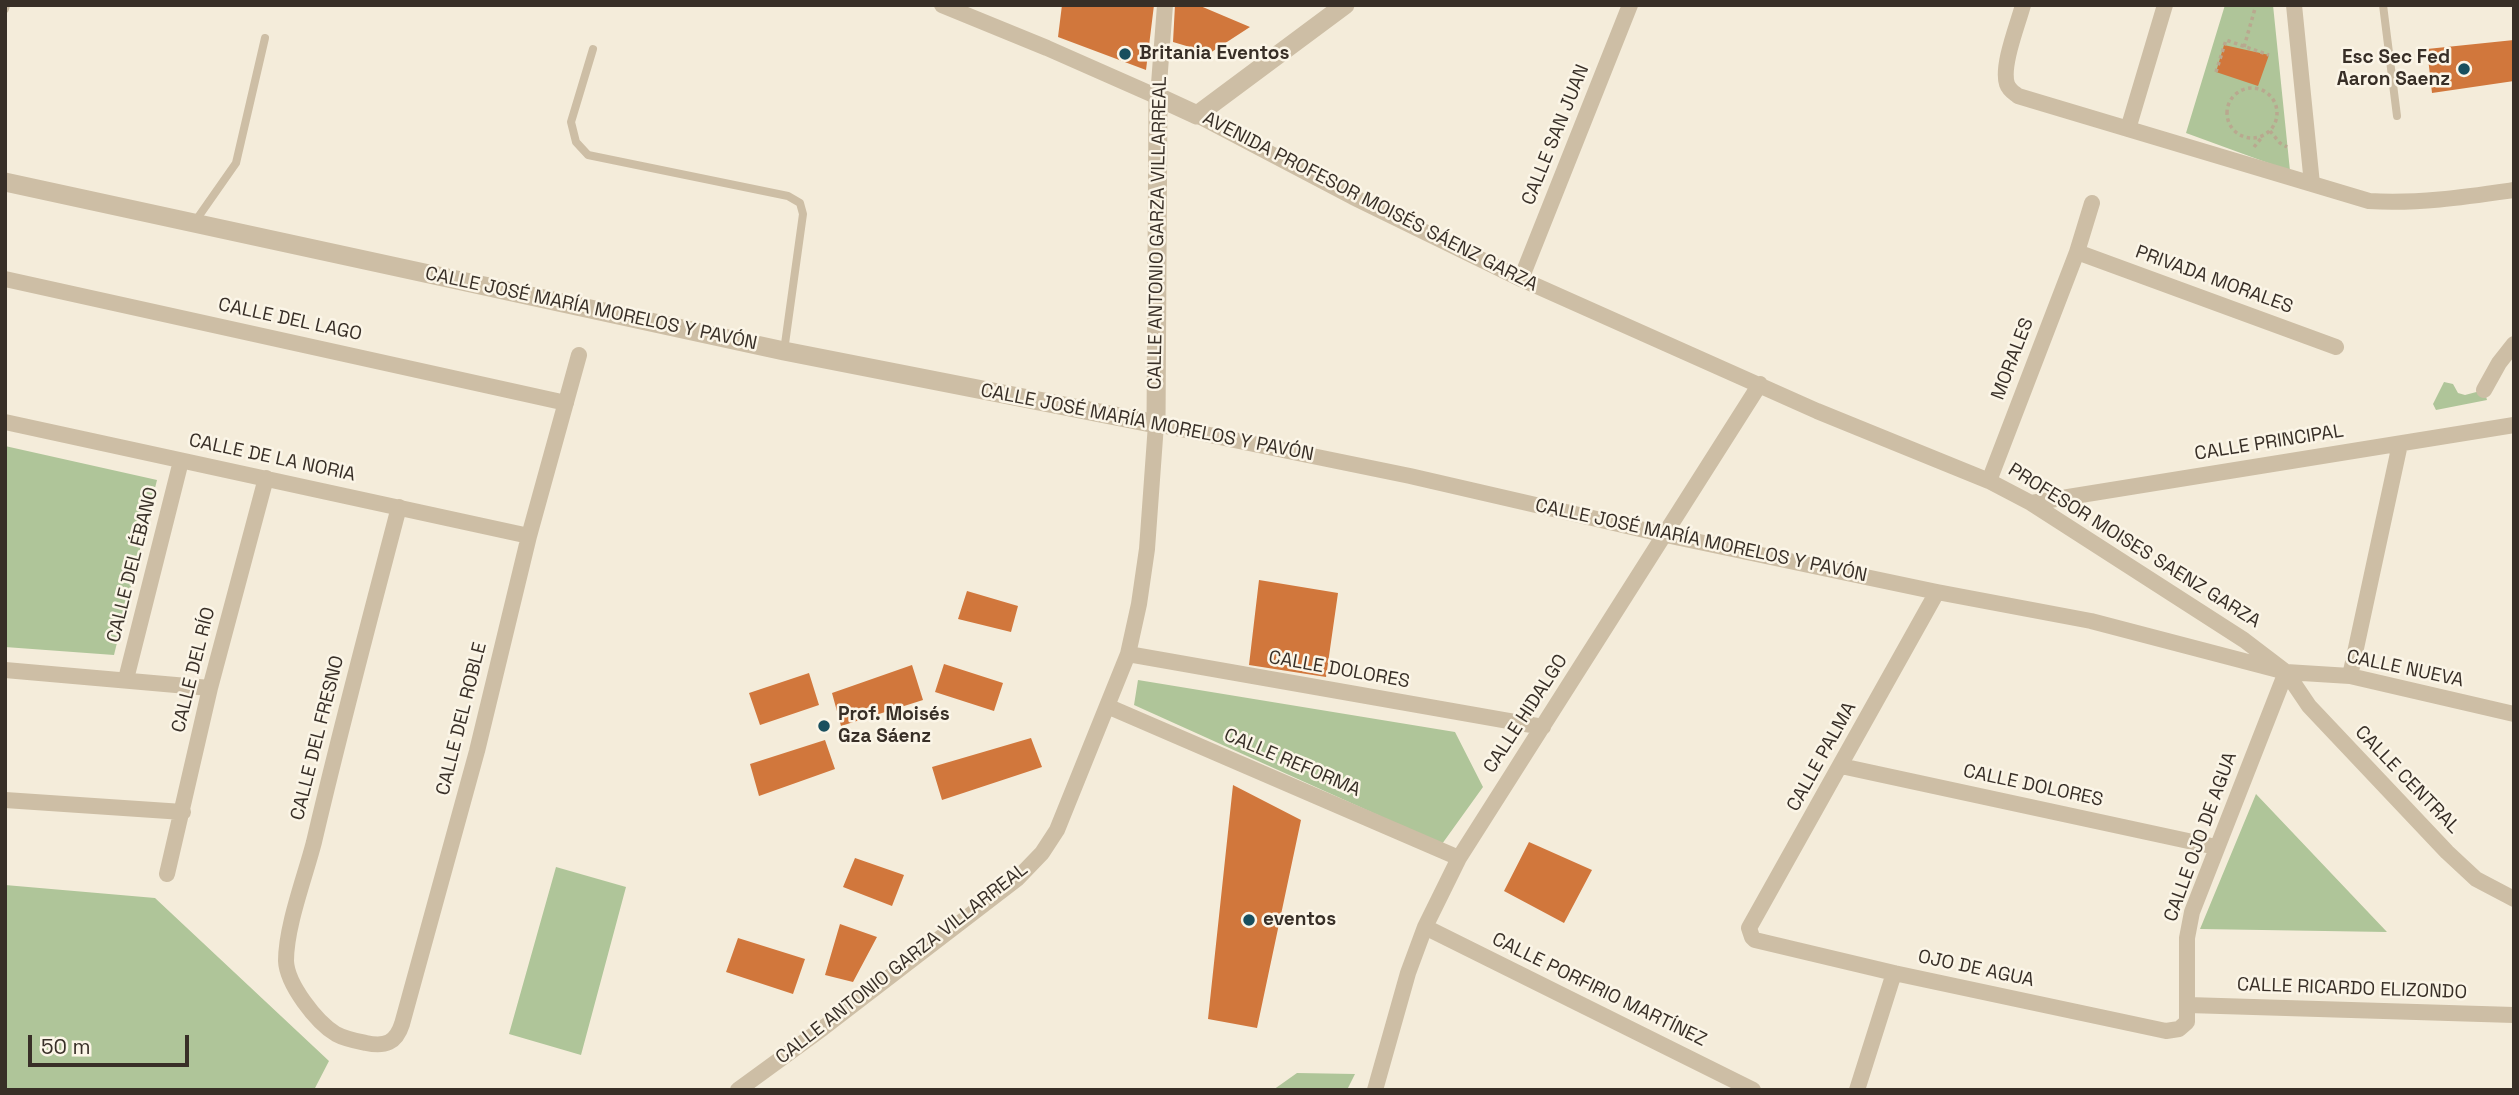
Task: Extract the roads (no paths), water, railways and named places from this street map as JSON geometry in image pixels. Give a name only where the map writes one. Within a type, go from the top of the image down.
[{"type":"street","name":"AVENIDA PROFESOR MOISÉS SÁENZ GARZA","points":[[942,5],[1198,115],[1353,197],[1521,279],[1760,384]]},
{"type":"street","name":"CALLE ANTONIO GARZA VILLARREAL","points":[[738,1090],[1017,879],[1042,853],[1057,830],[1128,654],[1147,549],[1156,424],[1158,97],[1165,5]]},
{"type":"street","points":[[1198,115],[1345,5]]},
{"type":"street","name":"CALLE SAN JUAN","points":[[1521,279],[1630,5]]},
{"type":"street","points":[[2023,5],[2005,77],[2010,91],[2038,102],[2369,201],[2396,203],[2514,190]]},
{"type":"street","points":[[2128,129],[2165,5]]},
{"type":"street","points":[[2294,5],[2312,184]]},
{"type":"street","name":"CALLE JOSÉ MARÍA MORELOS Y PAVÓN","points":[[5,182],[784,351],[1410,476],[1666,535],[1937,592],[2091,621],[2286,672]]},
{"type":"street","name":"MORALES","points":[[1989,481],[2077,251],[2092,203]]},
{"type":"street","name":"PRIVADA MORALES","points":[[2077,251],[2336,347]]},
{"type":"street","name":"CALLE DEL LAGO","points":[[5,279],[566,403]]},
{"type":"street","points":[[2484,390],[2499,363],[2514,344]]},
{"type":"street","name":"CALLE DEL ROBLE","points":[[391,1043],[399,1034],[402,1024],[477,751],[530,536],[579,355]]},
{"type":"street","name":"PROFESOR MOISES SAENZ GARZA","points":[[1760,384],[1817,411],[1989,481],[2031,503],[2244,640],[2286,672]]},
{"type":"street","name":"CALLE HIDALGO","points":[[1375,1090],[1408,973],[1425,927],[1459,858],[1760,384]]},
{"type":"street","name":"CALLE DE LA NORIA","points":[[5,422],[530,536]]},
{"type":"street","name":"CALLE PRINCIPAL","points":[[2031,503],[2514,425]]},
{"type":"street","points":[[2350,676],[2400,444]]},
{"type":"street","name":"CALLE DEL ÉBANO","points":[[126,679],[181,461]]},
{"type":"street","name":"CALLE DEL RÍO","points":[[167,874],[210,688],[266,478]]},
{"type":"street","name":"CALLE DEL FRESNO","points":[[391,1043],[378,1045],[336,1034],[312,1011],[291,980],[286,958],[399,507]]},
{"type":"street","name":"CALLE PALMA","points":[[1755,940],[1749,928],[1937,592]]},
{"type":"street","name":"CALLE DOLORES","points":[[1128,654],[1543,727]]},
{"type":"street","points":[[5,670],[210,688]]},
{"type":"street","name":"CALLE NUEVA","points":[[2286,672],[2350,676],[2514,714]]},
{"type":"street","name":"CALLE OJO DE AGUA","points":[[2187,1022],[2187,938],[2192,912],[2286,672]]},
{"type":"street","name":"CALLE CENTRAL","points":[[2286,672],[2309,706],[2447,852],[2476,879],[2514,899]]},
{"type":"street","name":"CALLE REFORMA","points":[[1107,706],[1459,858]]},
{"type":"street","name":"CALLE DOLORES","points":[[1841,766],[2216,847]]},
{"type":"street","points":[[5,800],[183,812]]},
{"type":"street","name":"CALLE PORFIRIO MARTÍNEZ","points":[[1425,927],[1753,1090]]},
{"type":"street","name":"OJO DE AGUA","points":[[1755,940],[1894,973],[2166,1031],[2179,1029],[2187,1022]]},
{"type":"street","points":[[1862,1088],[1894,973]]},
{"type":"street","name":"CALLE RICARDO ELIZONDO","points":[[2188,1005],[2514,1015]]},
{"type":"lane","points":[[2383,5],[2397,116]]},
{"type":"lane","points":[[194,223],[236,163],[265,38]]},
{"type":"lane","points":[[593,49],[571,122],[576,142],[588,155],[788,196],[800,203],[803,214],[784,351]]},
{"type":"place","name":"Britania Eventos","points":[[1125,54]]},
{"type":"place","name":"Esc Sec Fed Aaron Saenz","points":[[2464,69]]},
{"type":"place","name":"Prof. Moisés Gza Sáenz","points":[[824,726]]},
{"type":"place","name":"eventos","points":[[1249,920]]}]
